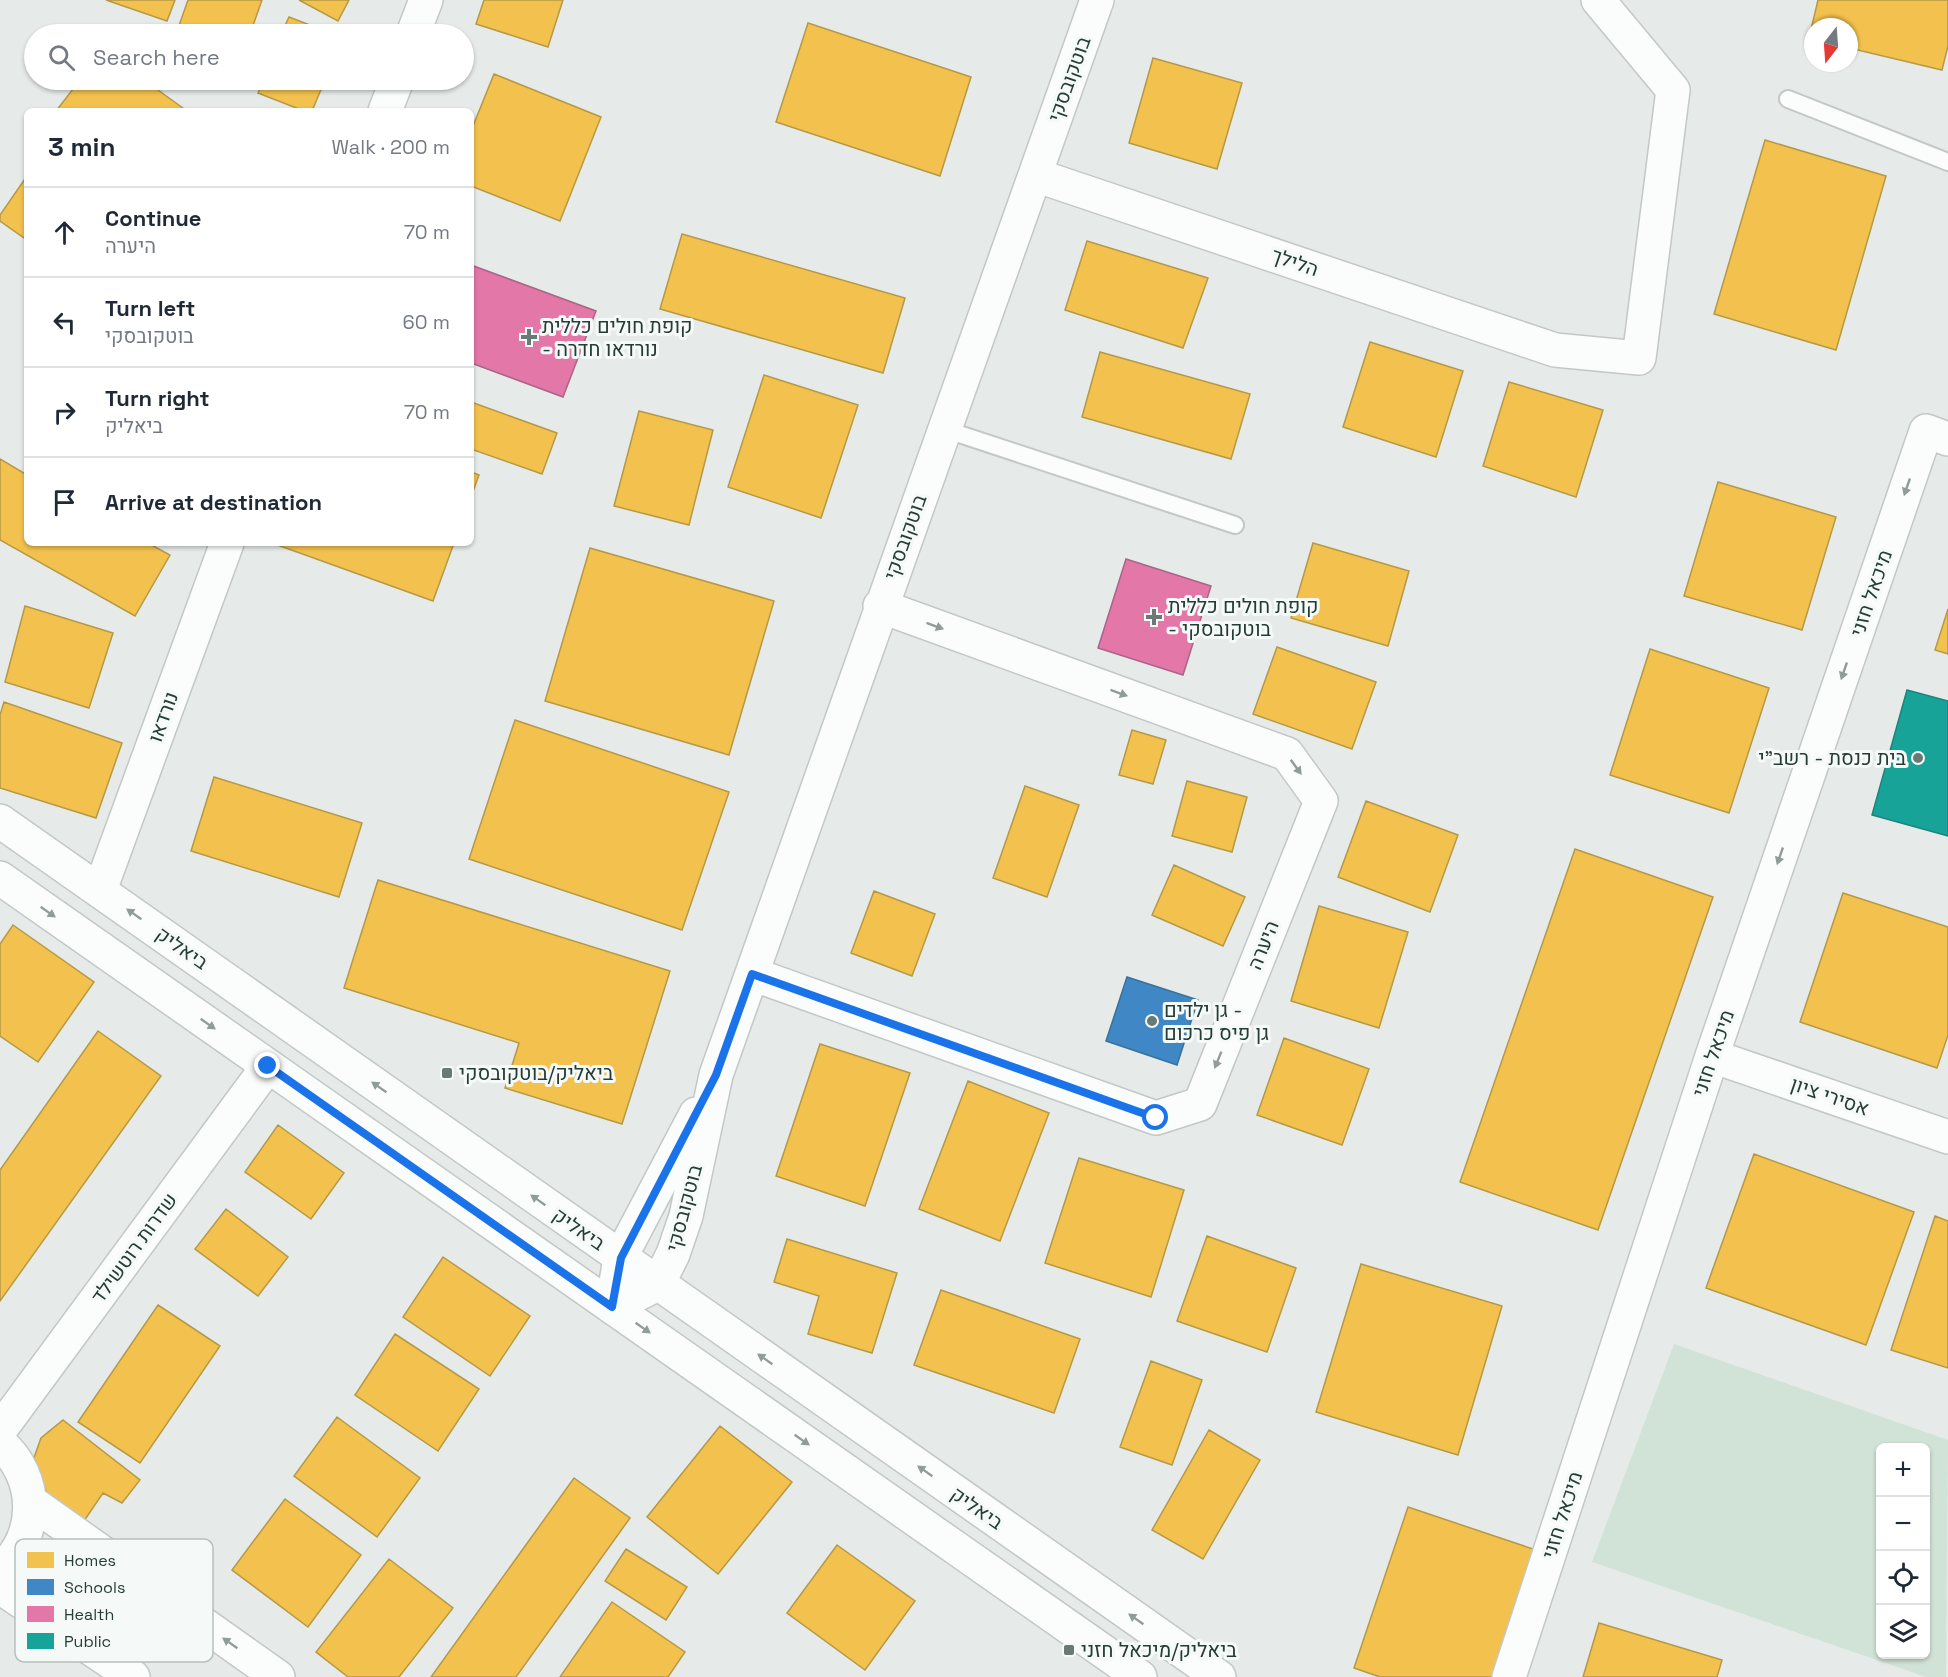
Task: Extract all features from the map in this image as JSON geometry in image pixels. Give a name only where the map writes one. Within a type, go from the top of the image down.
[{"type":"street","points":[[417,24],[426,0]]},
{"type":"street","name":"בוטקובסקי","points":[[658,1284],[673,1254],[686,1216],[716,1075],[880,606],[1097,0]]},
{"type":"street","name":"הלילך","points":[[1035,175],[1555,350],[1640,358],[1673,90],[1598,0]]},
{"type":"street","points":[[386,108],[393,90]]},
{"type":"street","name":"מיכאל חזני","points":[[1509,1677],[1712,1056],[1937,435]]},
{"type":"street","name":"נורדאו","points":[[100,890],[226,546]]},
{"type":"street","name":"היערה","points":[[752,974],[1156,1118],[1200,1104],[1321,801],[1287,754],[880,606]]},
{"type":"street","name":"ביאליק","points":[[0,820],[1219,1677]]},
{"type":"street","points":[[0,878],[1140,1677]]},
{"type":"street","name":"אסירי ציון","points":[[1712,1056],[1948,1137]]},
{"type":"street","name":"שדרות רוטשילד","points":[[0,1430],[268,1066]]},
{"type":"street","name":"בוטקובסקי","points":[[612,1307],[621,1258],[716,1075]]},
{"type":"street","points":[[612,1307],[658,1284]]},
{"type":"street","points":[[0,1443],[24,1474],[31,1502],[24,1539]]},
{"type":"street","points":[[31,1502],[83,1539]]},
{"type":"street","points":[[0,1570],[15,1554]]},
{"type":"street","points":[[0,1587],[15,1597]]},
{"type":"street","points":[[213,1631],[278,1677]]},
{"type":"street","points":[[111,1662],[133,1677]]},
{"type":"lane","points":[[1788,99],[1948,162]]},
{"type":"lane","points":[[944,429],[1235,525]]},
{"type":"green space","points":[[1674,1344],[1948,1440],[1946,1677],[1926,1677],[1592,1562]]},
{"type":"building: Homes","points":[[106,0],[175,0],[167,21]]},
{"type":"building: Homes","points":[[188,0],[262,0],[254,24],[180,24]]},
{"type":"building: Homes","points":[[299,0],[349,0],[338,21]]},
{"type":"building: Homes","points":[[484,0],[563,0],[548,47],[476,24]]},
{"type":"building: Homes","points":[[1818,0],[1948,0],[1948,46],[1942,70],[1858,50],[1858,18],[1814,18]]},
{"type":"building: Homes","points":[[289,17],[307,24],[286,24]]},
{"type":"building: Homes","points":[[808,23],[971,77],[940,176],[776,122]]},
{"type":"building: Homes","points":[[1153,58],[1242,83],[1217,169],[1129,143]]},
{"type":"building: Homes","points":[[494,74],[601,117],[560,221],[474,187],[474,124]]},
{"type":"building: Homes","points":[[72,90],[158,90],[183,108],[58,108]]},
{"type":"building: Homes","points":[[259,90],[321,90],[313,108],[296,108],[258,93]]},
{"type":"building: Homes","points":[[1765,140],[1886,176],[1836,350],[1714,314]]},
{"type":"building: Homes","points":[[24,180],[24,238],[0,221],[0,215]]},
{"type":"building: Homes","points":[[682,234],[905,298],[883,373],[660,309]]},
{"type":"building: Homes","points":[[1087,241],[1208,278],[1183,348],[1065,310]]},
{"type":"building: Homes","points":[[1370,342],[1463,371],[1436,457],[1343,427]]},
{"type":"building: Homes","points":[[1100,352],[1250,394],[1231,459],[1082,417]]},
{"type":"building: Homes","points":[[764,375],[858,405],[821,518],[728,487]]},
{"type":"building: Homes","points":[[1509,382],[1603,410],[1576,497],[1483,466]]},
{"type":"building: Homes","points":[[474,403],[557,433],[542,474],[474,450]]},
{"type":"building: Homes","points":[[639,411],[713,430],[689,525],[614,506]]},
{"type":"building: Homes","points":[[0,459],[24,473],[24,546],[154,546],[170,555],[135,616],[0,540]]},
{"type":"building: Homes","points":[[474,473],[479,475],[474,489]]},
{"type":"building: Homes","points":[[1718,482],[1836,517],[1802,630],[1684,596]]},
{"type":"building: Homes","points":[[1313,543],[1409,571],[1388,646],[1291,618]]},
{"type":"building: Homes","points":[[280,546],[453,546],[433,601]]},
{"type":"building: Homes","points":[[590,548],[774,601],[729,755],[545,701]]},
{"type":"building: Homes","points":[[25,606],[113,633],[89,708],[5,682]]},
{"type":"building: Homes","points":[[1948,609],[1948,654],[1935,650]]},
{"type":"building: Homes","points":[[1277,647],[1376,682],[1352,749],[1253,714]]},
{"type":"building: Homes","points":[[1650,649],[1769,688],[1729,813],[1610,775]]},
{"type":"building: Homes","points":[[4,702],[122,743],[96,818],[0,788],[0,715]]},
{"type":"building: Homes","points":[[515,720],[729,792],[682,930],[469,859]]},
{"type":"building: Homes","points":[[1132,730],[1166,740],[1153,784],[1119,775]]},
{"type":"building: Homes","points":[[214,777],[362,823],[339,897],[191,851]]},
{"type":"building: Homes","points":[[1187,781],[1247,797],[1232,852],[1172,836]]},
{"type":"building: Homes","points":[[1025,786],[1079,805],[1047,897],[993,878]]},
{"type":"building: Homes","points":[[1366,801],[1458,835],[1430,912],[1338,877]]},
{"type":"building: Homes","points":[[1575,849],[1713,897],[1598,1230],[1460,1182]]},
{"type":"building: Homes","points":[[1174,865],[1245,897],[1223,946],[1152,915]]},
{"type":"building: Homes","points":[[378,880],[670,971],[622,1124],[505,1088],[519,1043],[344,988]]},
{"type":"building: Homes","points":[[874,891],[935,914],[912,976],[851,953]]},
{"type":"building: Homes","points":[[1843,893],[1948,927],[1948,1035],[1937,1068],[1800,1022]]},
{"type":"building: Homes","points":[[1319,906],[1408,932],[1379,1028],[1291,1001]]},
{"type":"building: Homes","points":[[13,925],[94,982],[38,1062],[0,1036],[0,944]]},
{"type":"building: Homes","points":[[98,1031],[161,1076],[0,1301],[0,1170]]},
{"type":"building: Homes","points":[[1284,1038],[1369,1069],[1342,1145],[1257,1115]]},
{"type":"building: Homes","points":[[820,1044],[910,1073],[865,1206],[776,1176]]},
{"type":"building: Homes","points":[[968,1081],[1049,1113],[1000,1241],[919,1209]]},
{"type":"building: Homes","points":[[278,1125],[344,1173],[311,1219],[245,1172]]},
{"type":"building: Homes","points":[[1754,1154],[1914,1212],[1866,1345],[1706,1288]]},
{"type":"building: Homes","points":[[1079,1158],[1184,1190],[1151,1297],[1045,1263]]},
{"type":"building: Homes","points":[[226,1209],[288,1257],[258,1296],[195,1249]]},
{"type":"building: Homes","points":[[1935,1216],[1948,1221],[1948,1368],[1891,1350]]},
{"type":"building: Homes","points":[[1207,1236],[1296,1268],[1267,1352],[1177,1321]]},
{"type":"building: Homes","points":[[787,1239],[897,1273],[872,1353],[808,1334],[819,1296],[774,1282]]},
{"type":"building: Homes","points":[[443,1257],[530,1316],[490,1376],[403,1317]]},
{"type":"building: Homes","points":[[1361,1264],[1502,1306],[1458,1455],[1316,1412]]},
{"type":"building: Homes","points":[[941,1290],[1080,1339],[1054,1413],[914,1365]]},
{"type":"building: Homes","points":[[158,1305],[220,1346],[140,1463],[78,1422]]},
{"type":"building: Homes","points":[[395,1334],[479,1389],[438,1451],[355,1395]]},
{"type":"building: Homes","points":[[1151,1361],[1202,1380],[1172,1465],[1120,1447]]},
{"type":"building: Homes","points":[[337,1417],[420,1478],[377,1537],[294,1476]]},
{"type":"building: Homes","points":[[63,1420],[140,1480],[122,1503],[103,1493],[84,1521],[49,1496],[31,1466],[41,1438]]},
{"type":"building: Homes","points":[[720,1426],[792,1482],[718,1574],[647,1517]]},
{"type":"building: Homes","points":[[1209,1430],[1260,1460],[1203,1559],[1152,1530]]},
{"type":"building: Homes","points":[[574,1478],[630,1518],[516,1677],[431,1677]]},
{"type":"building: Homes","points":[[285,1499],[361,1555],[308,1627],[232,1570]]},
{"type":"building: Homes","points":[[1408,1507],[1536,1550],[1493,1677],[1380,1677],[1354,1668]]},
{"type":"building: Homes","points":[[837,1545],[915,1601],[865,1670],[787,1613]]},
{"type":"building: Homes","points":[[626,1549],[687,1587],[666,1620],[605,1581]]},
{"type":"building: Homes","points":[[389,1559],[453,1608],[399,1677],[348,1677],[316,1652]]},
{"type":"building: Homes","points":[[612,1602],[685,1652],[668,1677],[560,1677]]},
{"type":"building: Homes","points":[[1599,1623],[1722,1660],[1717,1677],[1583,1677]]},
{"type":"building: Schools","name":"גן ילדים - גן פיס כרכום","points":[[1127,977],[1198,1000],[1177,1065],[1106,1041]]},
{"type":"building: Health","name":"קופת חולים כללית - נורדאו חדרה","points":[[474,266],[596,311],[563,397],[474,364]]},
{"type":"building: Health","name":"קופת חולים כללית - בוטקובסקי","points":[[1126,559],[1211,586],[1183,675],[1098,648]]},
{"type":"building: Public","name":"בית כנסת - רשב\"י","points":[[1907,690],[1948,701],[1948,836],[1872,815]]},
{"type":"place","name":"קופת חולים כללית - נורדאו חדרה","points":[[529,337]]},
{"type":"place","name":"קופת חולים כללית - בוטקובסקי","points":[[1154,617]]},
{"type":"place","name":"בית כנסת - רשב\"י","points":[[1918,758]]},
{"type":"place","name":"גן ילדים - גן פיס כרכום","points":[[1152,1021]]},
{"type":"place","name":"ביאליק/בוטקובסקי","points":[[447,1073]]},
{"type":"place","name":"ביאליק/מיכאל חזני","points":[[1069,1650]]},
{"type":"route","points":[[268,1066],[612,1307],[621,1258],[716,1075],[752,974],[1156,1118]]}]
